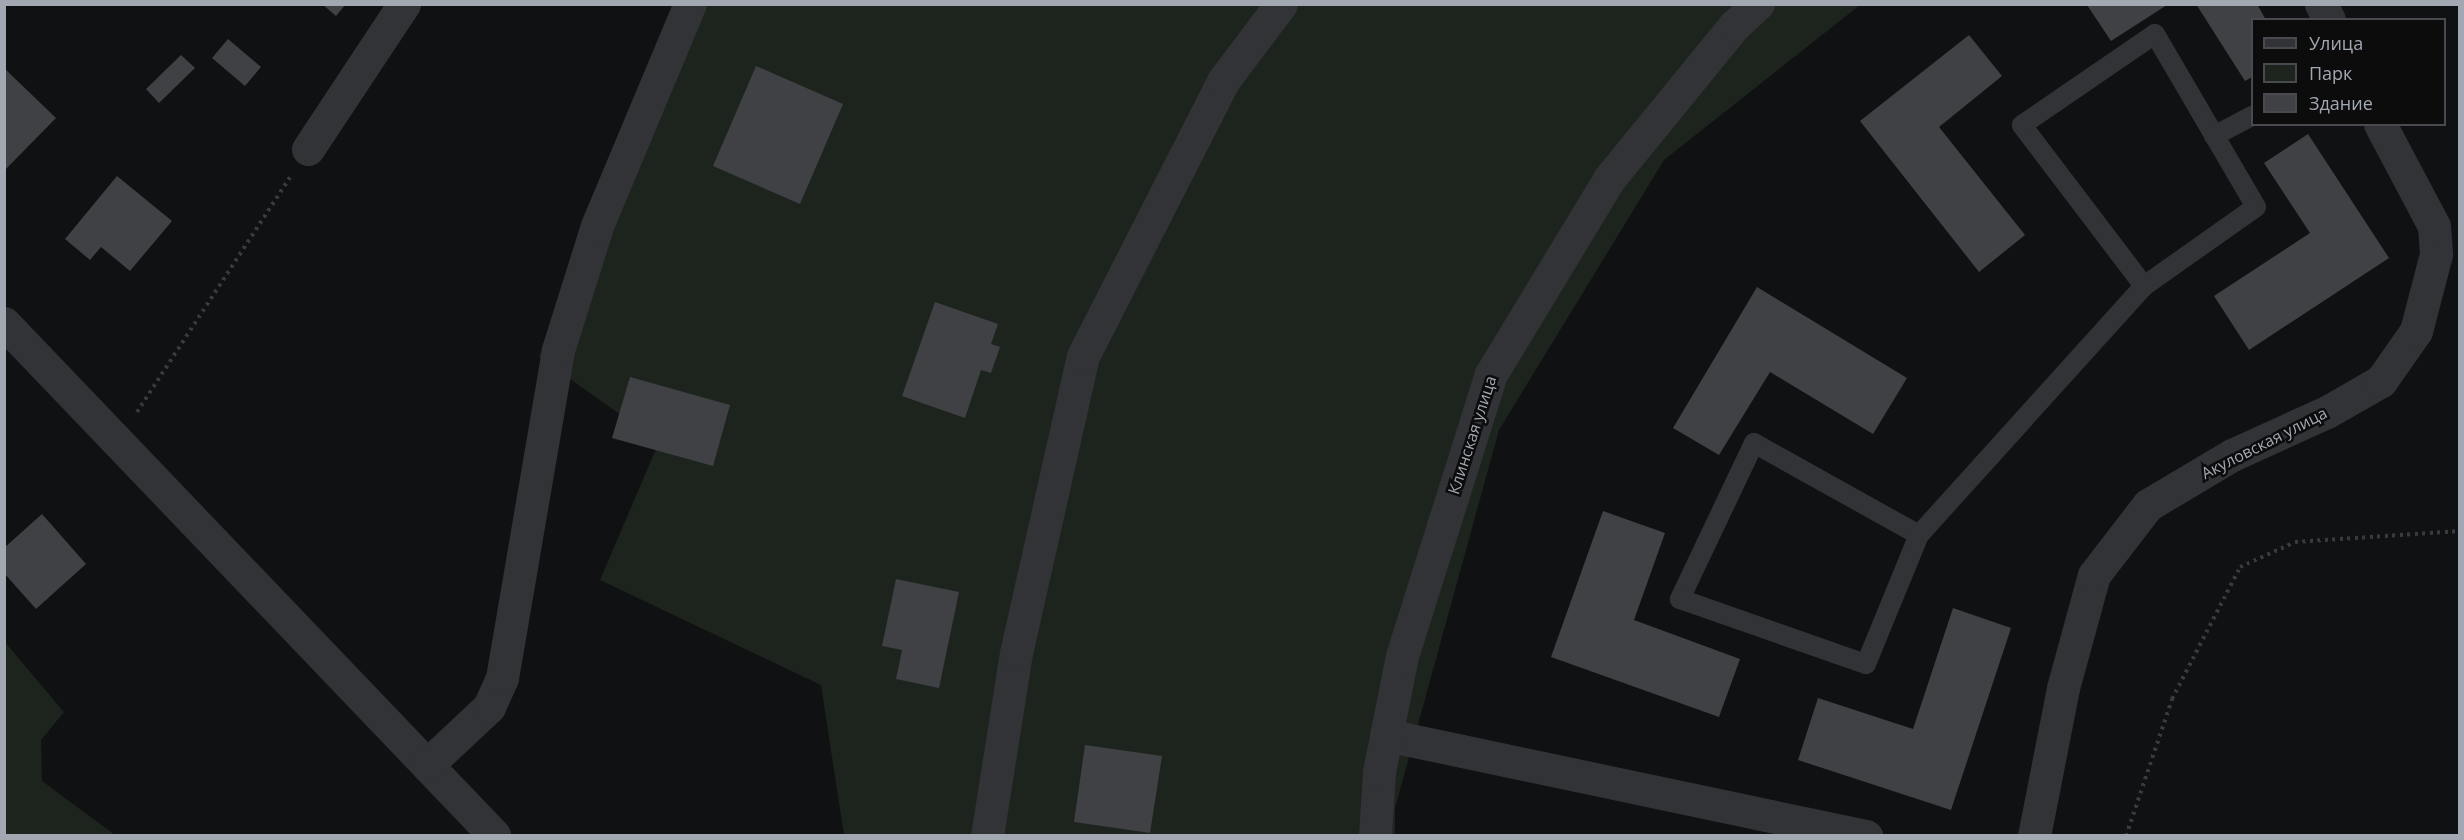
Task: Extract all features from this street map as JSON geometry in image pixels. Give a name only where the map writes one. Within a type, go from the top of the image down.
[{"type":"street","points":[[308,149],[404,4]]},
{"type":"street","points":[[426,765],[489,706],[502,678],[558,350],[597,226],[690,4]]},
{"type":"street","points":[[987,836],[1016,652],[1083,356],[1223,81],[1281,4]]},
{"type":"street","name":"Клинская улица","points":[[1375,836],[1379,772],[1402,656],[1491,374],[1609,179],[1734,26],[1758,4]]},
{"type":"street","points":[[2321,4],[2328,18]]},
{"type":"street","name":"Акуловская улица","points":[[2034,836],[2063,688],[2094,575],[2148,505],[2232,455],[2327,412],[2381,381],[2416,331],[2436,254],[2434,226],[2381,126]]},
{"type":"street","points":[[4,323],[494,835]]},
{"type":"street","points":[[1386,735],[1866,836]]},
{"type":"lane","points":[[1919,535],[1754,443],[1680,599],[1866,664],[1919,535],[2144,286],[2256,207],[2155,34],[2022,125],[2144,286]]},
{"type":"lane","points":[[2214,136],[2251,117]]},
{"type":"path","points":[[118,442],[308,149]]},
{"type":"path","points":[[2126,836],[2172,699],[2240,567],[2295,542],[2460,531]]},
{"type":"green space","points":[[673,5],[1860,5],[1664,160],[1499,430],[1395,808],[1395,835],[844,835],[821,685],[600,580],[659,442],[539,357],[582,220]]},
{"type":"green space","points":[[4,641],[64,712],[41,740],[42,781],[115,835],[5,835]]},
{"type":"building","points":[[322,4],[346,4],[336,16]]},
{"type":"building","points":[[2196,4],[2257,4],[2265,18],[2251,18],[2251,78],[2245,81]]},
{"type":"building","points":[[2087,5],[2167,5],[2111,41]]},
{"type":"building","points":[[1969,35],[2002,76],[1939,127],[2025,235],[1979,272],[1860,121]]},
{"type":"building","points":[[228,39],[261,67],[245,86],[212,58]]},
{"type":"building","points":[[181,55],[195,68],[159,103],[146,89]]},
{"type":"building","points":[[756,66],[843,104],[800,204],[713,166]]},
{"type":"building","points":[[4,68],[56,118],[4,171]]},
{"type":"building","points":[[2308,134],[2389,258],[2249,350],[2214,296],[2310,233],[2264,163]]},
{"type":"building","points":[[117,176],[172,221],[130,271],[101,247],[90,260],[65,239]]},
{"type":"building","points":[[1757,287],[1907,378],[1873,434],[1770,372],[1719,455],[1673,428]]},
{"type":"building","points":[[935,302],[998,324],[991,344],[1000,347],[991,373],[981,370],[965,418],[902,396]]},
{"type":"building","points":[[630,377],[730,405],[713,466],[612,438]]},
{"type":"building","points":[[1603,511],[1665,533],[1634,620],[1740,659],[1719,717],[1551,657]]},
{"type":"building","points":[[42,514],[86,564],[36,609],[4,573],[4,548]]},
{"type":"building","points":[[896,579],[959,592],[939,688],[896,679],[902,650],[882,646]]},
{"type":"building","points":[[1953,608],[2011,628],[1951,810],[1798,760],[1818,698],[1913,729]]},
{"type":"building","points":[[1085,745],[1162,756],[1150,833],[1074,822]]}]
